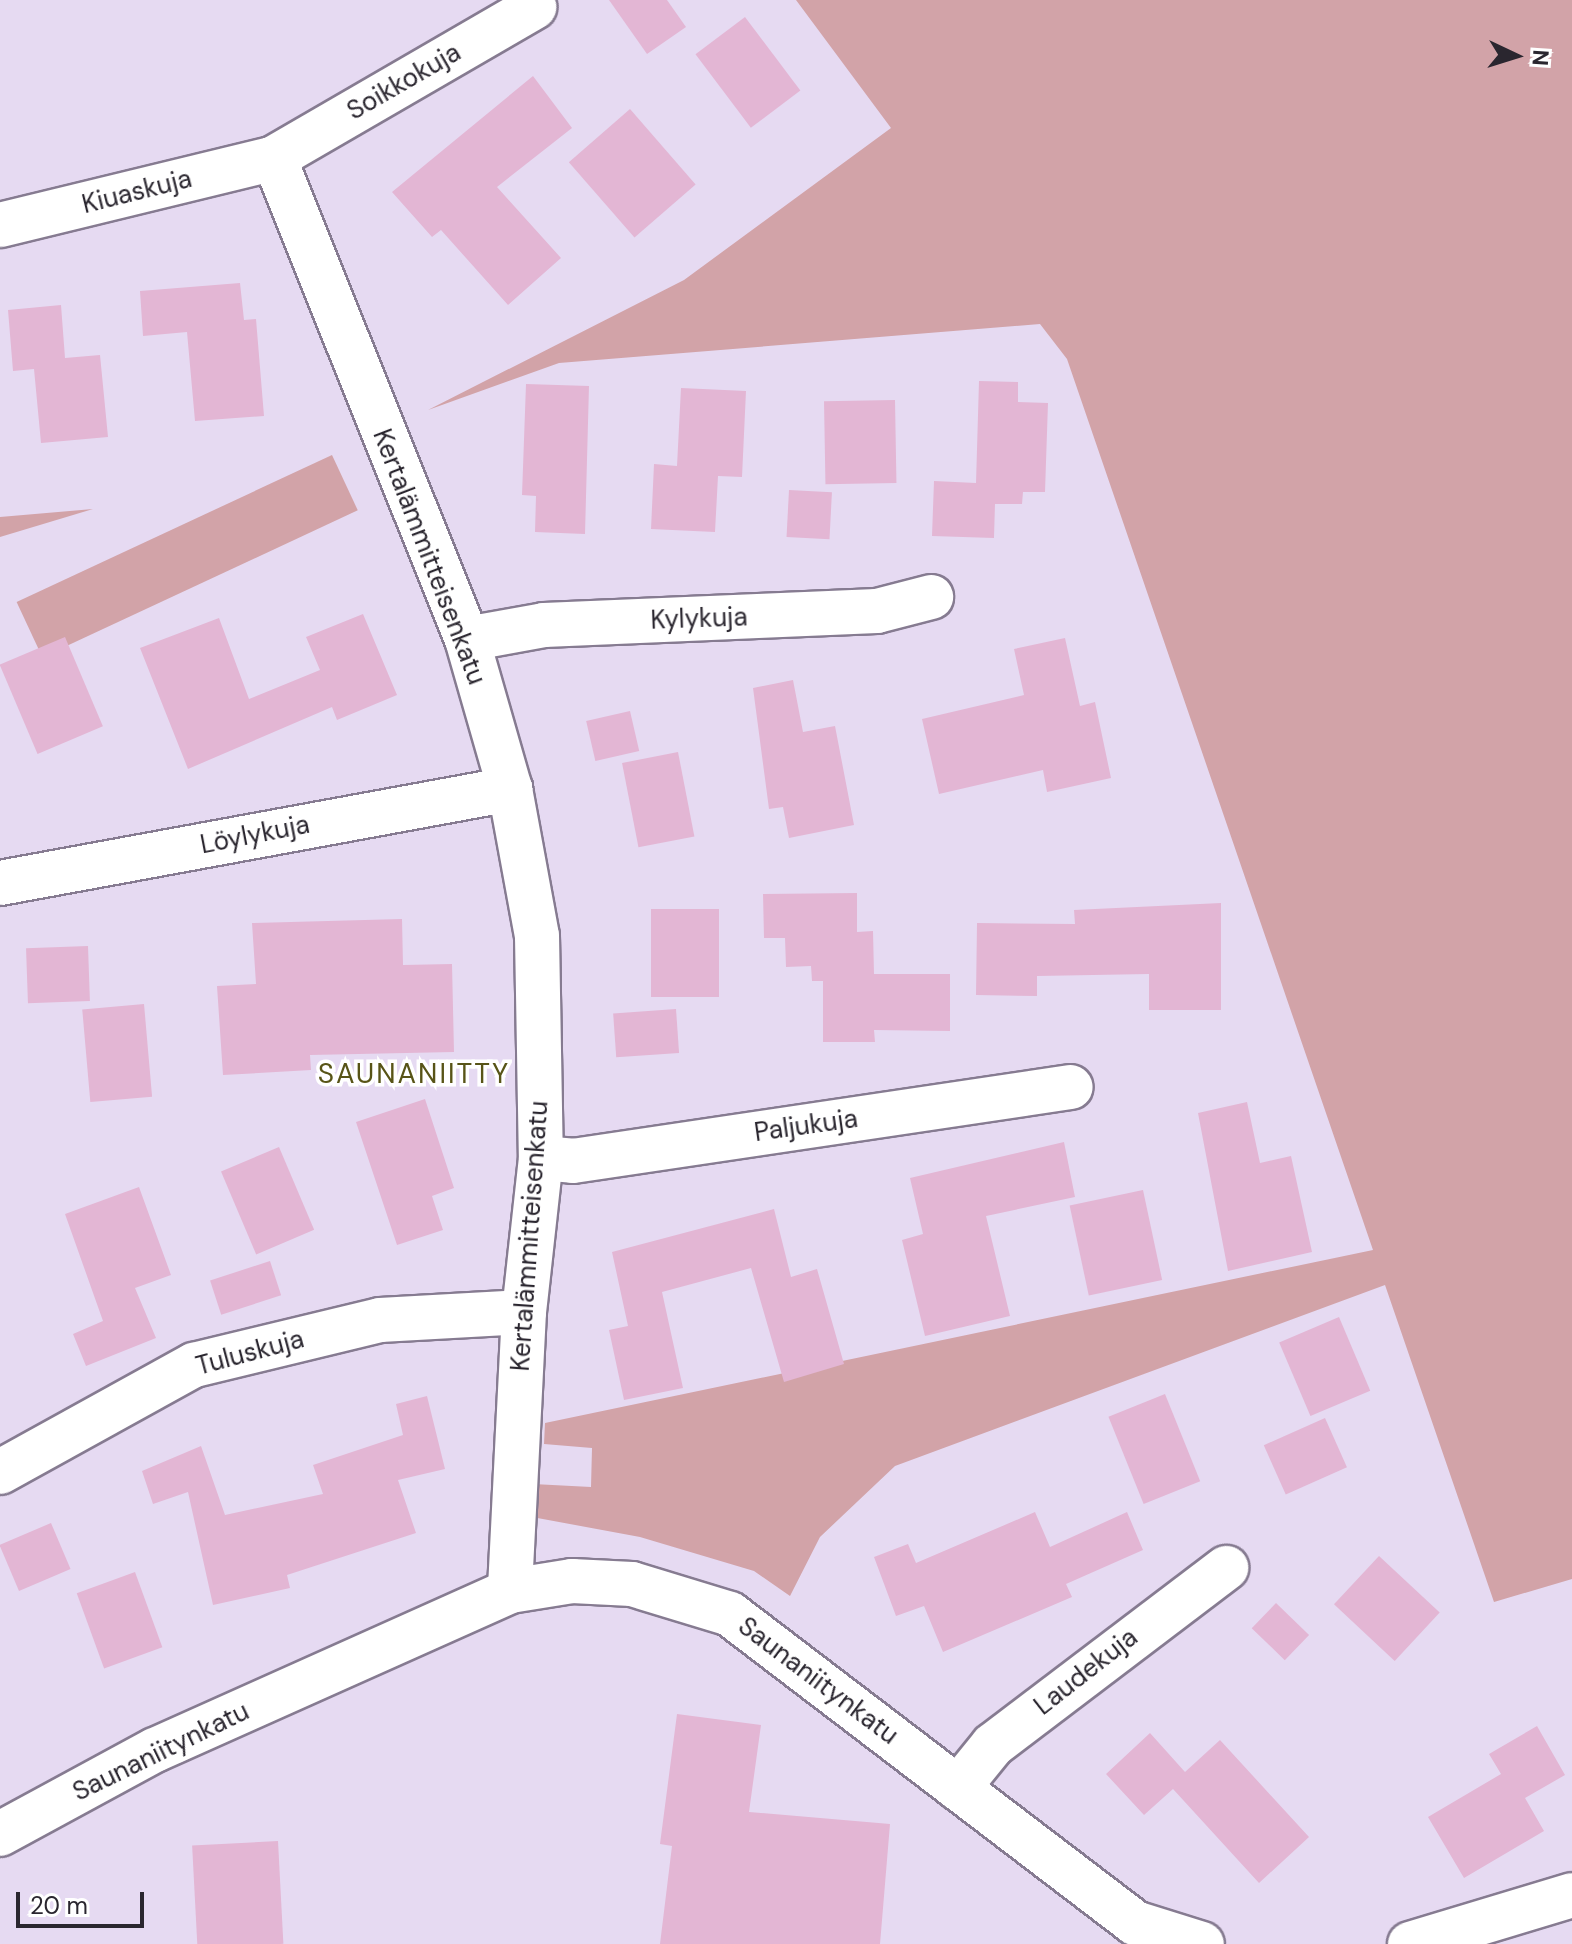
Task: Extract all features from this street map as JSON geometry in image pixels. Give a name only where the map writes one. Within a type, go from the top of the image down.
[{"type":"street","name":"Soikkokuja","points":[[274,158],[534,7]]},
{"type":"street","name":"Kiuaskuja","points":[[0,225],[274,158]]},
{"type":"street","name":"Kertalämmitteisenkatu","points":[[274,158],[467,639],[510,789],[537,936],[541,1158],[524,1312],[510,1591]]},
{"type":"street","name":"Kylykuja","points":[[467,639],[544,625],[877,611],[931,597]]},
{"type":"street","name":"Löylykuja","points":[[0,883],[510,789]]},
{"type":"street","name":"Paljukuja","points":[[541,1158],[573,1161],[1071,1087]]},
{"type":"street","name":"Tuluskuja","points":[[0,1472],[194,1365],[380,1320],[524,1312]]},
{"type":"street","name":"Laudekuja","points":[[958,1788],[993,1745],[1226,1568]]},
{"type":"street","name":"Saunaniitynkatu","points":[[0,1834],[155,1750],[510,1591],[572,1581],[632,1584],[730,1614],[1135,1923],[1202,1944]]},
{"type":"street","points":[[1410,1944],[1572,1895]]},
{"type":"shaded area","points":[[796,0],[1572,0],[1572,1579],[1494,1602],[1385,1285],[895,1466],[820,1537],[790,1596],[754,1571],[640,1537],[532,1517],[533,1484],[591,1487],[592,1448],[544,1444],[545,1423],[1373,1250],[1067,359],[1040,324],[559,363],[428,410],[684,280],[891,128]]},
{"type":"shaded area","points":[[332,455],[358,510],[42,657],[17,602]]},
{"type":"shaded area","points":[[93,509],[0,537],[0,517]]},
{"type":"building","points":[[609,0],[667,0],[686,27],[647,54]]},
{"type":"building","points":[[745,17],[800,90],[751,128],[695,54]]},
{"type":"building","points":[[533,76],[572,128],[497,187],[561,258],[508,305],[441,230],[432,237],[392,192]]},
{"type":"building","points":[[630,109],[696,184],[634,238],[569,162]]},
{"type":"building","points":[[240,283],[244,320],[256,319],[264,416],[195,421],[187,332],[143,336],[140,291]]},
{"type":"building","points":[[61,305],[65,358],[100,355],[108,437],[41,443],[34,369],[13,371],[8,310]]},
{"type":"building","points":[[979,381],[1018,382],[1018,402],[1048,403],[1045,492],[1023,492],[1022,504],[995,504],[994,538],[932,536],[934,481],[976,483]]},
{"type":"building","points":[[526,384],[589,386],[585,534],[535,532],[536,496],[522,495]]},
{"type":"building","points":[[681,388],[746,391],[742,477],[718,476],[715,532],[651,529],[654,464],[677,466]]},
{"type":"building","points":[[895,400],[896,483],[825,484],[824,401]]},
{"type":"building","points":[[789,490],[832,492],[829,539],[787,537]]},
{"type":"building","points":[[363,614],[397,695],[337,720],[332,707],[188,769],[140,648],[219,618],[249,699],[320,670],[306,637]]},
{"type":"building","points":[[65,637],[103,726],[38,754],[0,665]]},
{"type":"building","points":[[1065,638],[1080,706],[1095,702],[1111,778],[1047,792],[1043,770],[939,794],[922,719],[1024,695],[1014,649]]},
{"type":"building","points":[[793,680],[803,732],[835,726],[854,825],[789,838],[783,807],[769,809],[753,688]]},
{"type":"building","points":[[630,711],[639,751],[595,761],[586,721]]},
{"type":"building","points":[[678,752],[694,836],[638,847],[622,763]]},
{"type":"building","points":[[857,893],[857,932],[873,931],[874,974],[950,974],[950,1031],[874,1030],[875,1042],[823,1042],[823,981],[812,981],[811,966],[786,967],[785,938],[764,938],[763,894]]},
{"type":"building","points":[[1221,903],[1221,1010],[1149,1010],[1149,974],[1037,976],[1037,996],[976,995],[977,923],[1075,924],[1074,910]]},
{"type":"building","points":[[651,909],[719,909],[719,997],[651,997]]},
{"type":"building","points":[[402,919],[403,965],[452,964],[454,1052],[310,1055],[311,1070],[223,1075],[217,986],[256,984],[252,923]]},
{"type":"building","points":[[88,946],[90,1001],[28,1003],[26,948]]},
{"type":"building","points":[[144,1004],[152,1097],[90,1102],[82,1009]]},
{"type":"building","points":[[676,1009],[679,1053],[616,1057],[613,1013]]},
{"type":"building","points":[[425,1099],[454,1188],[432,1196],[443,1230],[397,1245],[356,1122]]},
{"type":"building","points":[[1247,1102],[1260,1163],[1291,1156],[1312,1252],[1228,1271],[1198,1113]]},
{"type":"building","points":[[1064,1142],[1075,1197],[986,1216],[1010,1316],[925,1336],[902,1240],[923,1234],[910,1178]]},
{"type":"building","points":[[279,1147],[314,1230],[256,1254],[221,1172]]},
{"type":"building","points":[[139,1187],[171,1275],[135,1288],[156,1338],[86,1366],[73,1334],[103,1321],[65,1214]]},
{"type":"building","points":[[1143,1190],[1162,1280],[1089,1296],[1070,1206]]},
{"type":"building","points":[[774,1209],[791,1277],[817,1269],[844,1364],[784,1382],[751,1268],[662,1292],[683,1388],[624,1400],[609,1330],[628,1326],[612,1252]]},
{"type":"building","points":[[270,1261],[281,1295],[221,1315],[210,1280]]},
{"type":"building","points":[[1339,1317],[1370,1391],[1310,1416],[1279,1342]]},
{"type":"building","points":[[1165,1394],[1200,1481],[1144,1504],[1108,1417]]},
{"type":"building","points":[[427,1396],[445,1469],[398,1480],[416,1533],[287,1575],[290,1588],[213,1605],[188,1492],[153,1504],[142,1471],[201,1446],[225,1515],[323,1494],[313,1465],[403,1435],[396,1404]]},
{"type":"building","points":[[1325,1418],[1347,1467],[1286,1495],[1264,1445]]},
{"type":"building","points":[[1035,1512],[1050,1547],[1127,1512],[1143,1550],[1066,1584],[1072,1597],[943,1652],[924,1606],[896,1616],[874,1557],[908,1544],[916,1563]]},
{"type":"building","points":[[51,1523],[71,1569],[19,1591],[0,1545]]},
{"type":"building","points":[[1379,1556],[1440,1613],[1395,1661],[1334,1604]]},
{"type":"building","points":[[135,1572],[162,1647],[104,1668],[77,1593]]},
{"type":"building","points":[[1276,1603],[1309,1635],[1285,1660],[1252,1628]]},
{"type":"building","points":[[677,1714],[761,1725],[749,1812],[890,1824],[880,1944],[660,1944],[672,1846],[660,1844]]},
{"type":"building","points":[[1537,1726],[1565,1775],[1525,1798],[1544,1831],[1464,1878],[1428,1817],[1501,1774],[1489,1754]]},
{"type":"building","points":[[1150,1733],[1185,1772],[1220,1740],[1309,1837],[1259,1883],[1173,1789],[1144,1815],[1106,1774]]},
{"type":"building","points":[[278,1841],[283,1944],[197,1944],[192,1846]]},
{"type":"district","name":"SAUNANIITTY","points":[[414,1074]]}]
